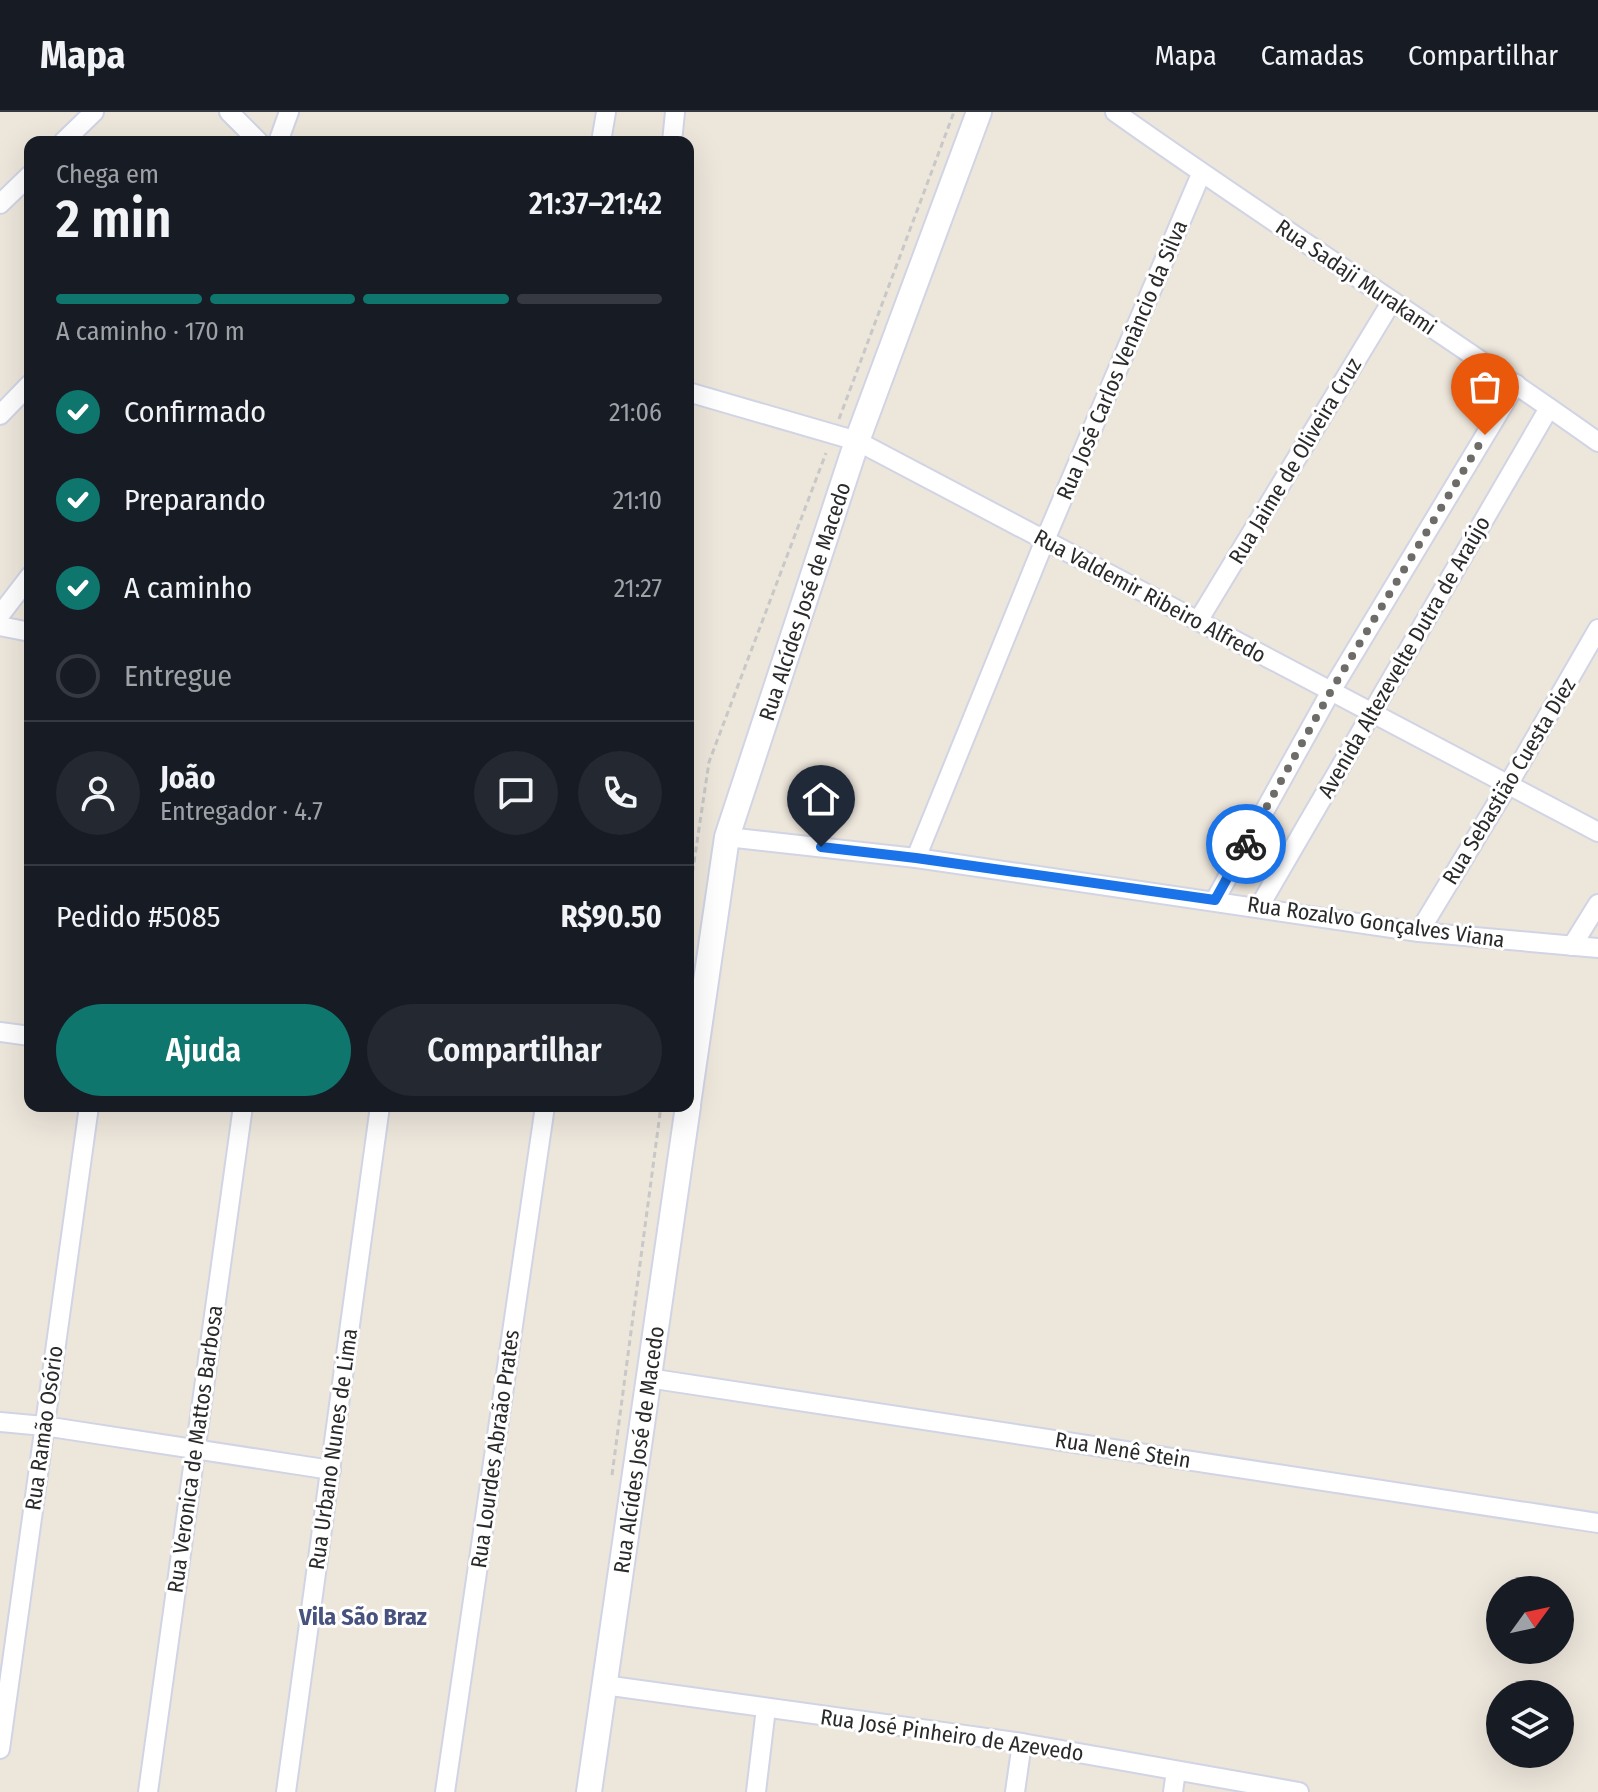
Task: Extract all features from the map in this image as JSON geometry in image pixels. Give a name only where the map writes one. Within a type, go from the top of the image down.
[{"type":"street","points":[[69,136],[94,112]]},
{"type":"street","points":[[229,112],[253,136]]},
{"type":"street","points":[[280,136],[289,112]]},
{"type":"street","points":[[602,136],[606,112]]},
{"type":"street","points":[[673,136],[675,112]]},
{"type":"street","name":"Rua Alcídes José de Macedo","points":[[694,1064],[727,837],[857,441],[979,112]]},
{"type":"street","name":"Rua Sadaji Murakami","points":[[1115,112],[1201,174],[1598,442]]},
{"type":"street","name":"Rua José Carlos Venâncio da Silva","points":[[916,858],[1045,540],[1201,174]]},
{"type":"street","points":[[0,204],[24,181]]},
{"type":"street","name":"Rua Jaime de Oliveira Cruz","points":[[1198,621],[1392,301]]},
{"type":"street","name":"Avenida Altezevelte Dutra de Araújo","points":[[1215,900],[1331,691],[1516,384]]},
{"type":"street","points":[[0,415],[24,390]]},
{"type":"street","name":"Rua Valdemir Ribeiro Alfredo","points":[[694,394],[857,441],[1598,832]]},
{"type":"street","name":"Avenida Altezevelte Dutra de Araújo","points":[[1259,907],[1549,408]]},
{"type":"street","points":[[0,615],[24,584]]},
{"type":"street","points":[[0,626],[24,631]]},
{"type":"street","name":"Rua Sebastião Cuesta Diez","points":[[1419,932],[1598,629]]},
{"type":"street","name":"Rua Rozalvo Gonçalves Viana","points":[[727,837],[916,858],[1419,932],[1598,948]]},
{"type":"street","points":[[1572,946],[1598,904]]},
{"type":"street","points":[[0,1032],[24,1035]]},
{"type":"street","name":"Rua Ramão Osório","points":[[0,1749],[88,1112]]},
{"type":"street","name":"Rua Veronica de Mattos Barbosa","points":[[148,1792],[242,1112]]},
{"type":"street","name":"Rua Urbano Nunes de Lima","points":[[286,1792],[379,1112]]},
{"type":"street","name":"Rua Lourdes Abraão Prates","points":[[445,1792],[544,1112]]},
{"type":"street","name":"Rua Alcídes José de Macedo","points":[[589,1792],[687,1112]]},
{"type":"street","name":"Rua Nenê Stein","points":[[648,1378],[1598,1523]]},
{"type":"street","points":[[0,1422],[331,1470]]},
{"type":"street","name":"Rua José Pinheiro de Azevedo","points":[[604,1685],[1022,1743],[1299,1792]]},
{"type":"street","points":[[756,1792],[766,1708]]},
{"type":"street","points":[[1015,1792],[1022,1743]]},
{"type":"street","points":[[1173,1792],[1176,1771]]},
{"type":"path","points":[[694,862],[709,762],[954,112]]},
{"type":"path","points":[[611,1480],[660,1112]]},
{"type":"way so far","points":[[1246,844],[1331,691],[1485,435]]},
{"type":"district","name":"Vila São Braz","points":[[363,1617]]},
{"type":"route","points":[[821,847],[1215,900],[1246,844]]}]
